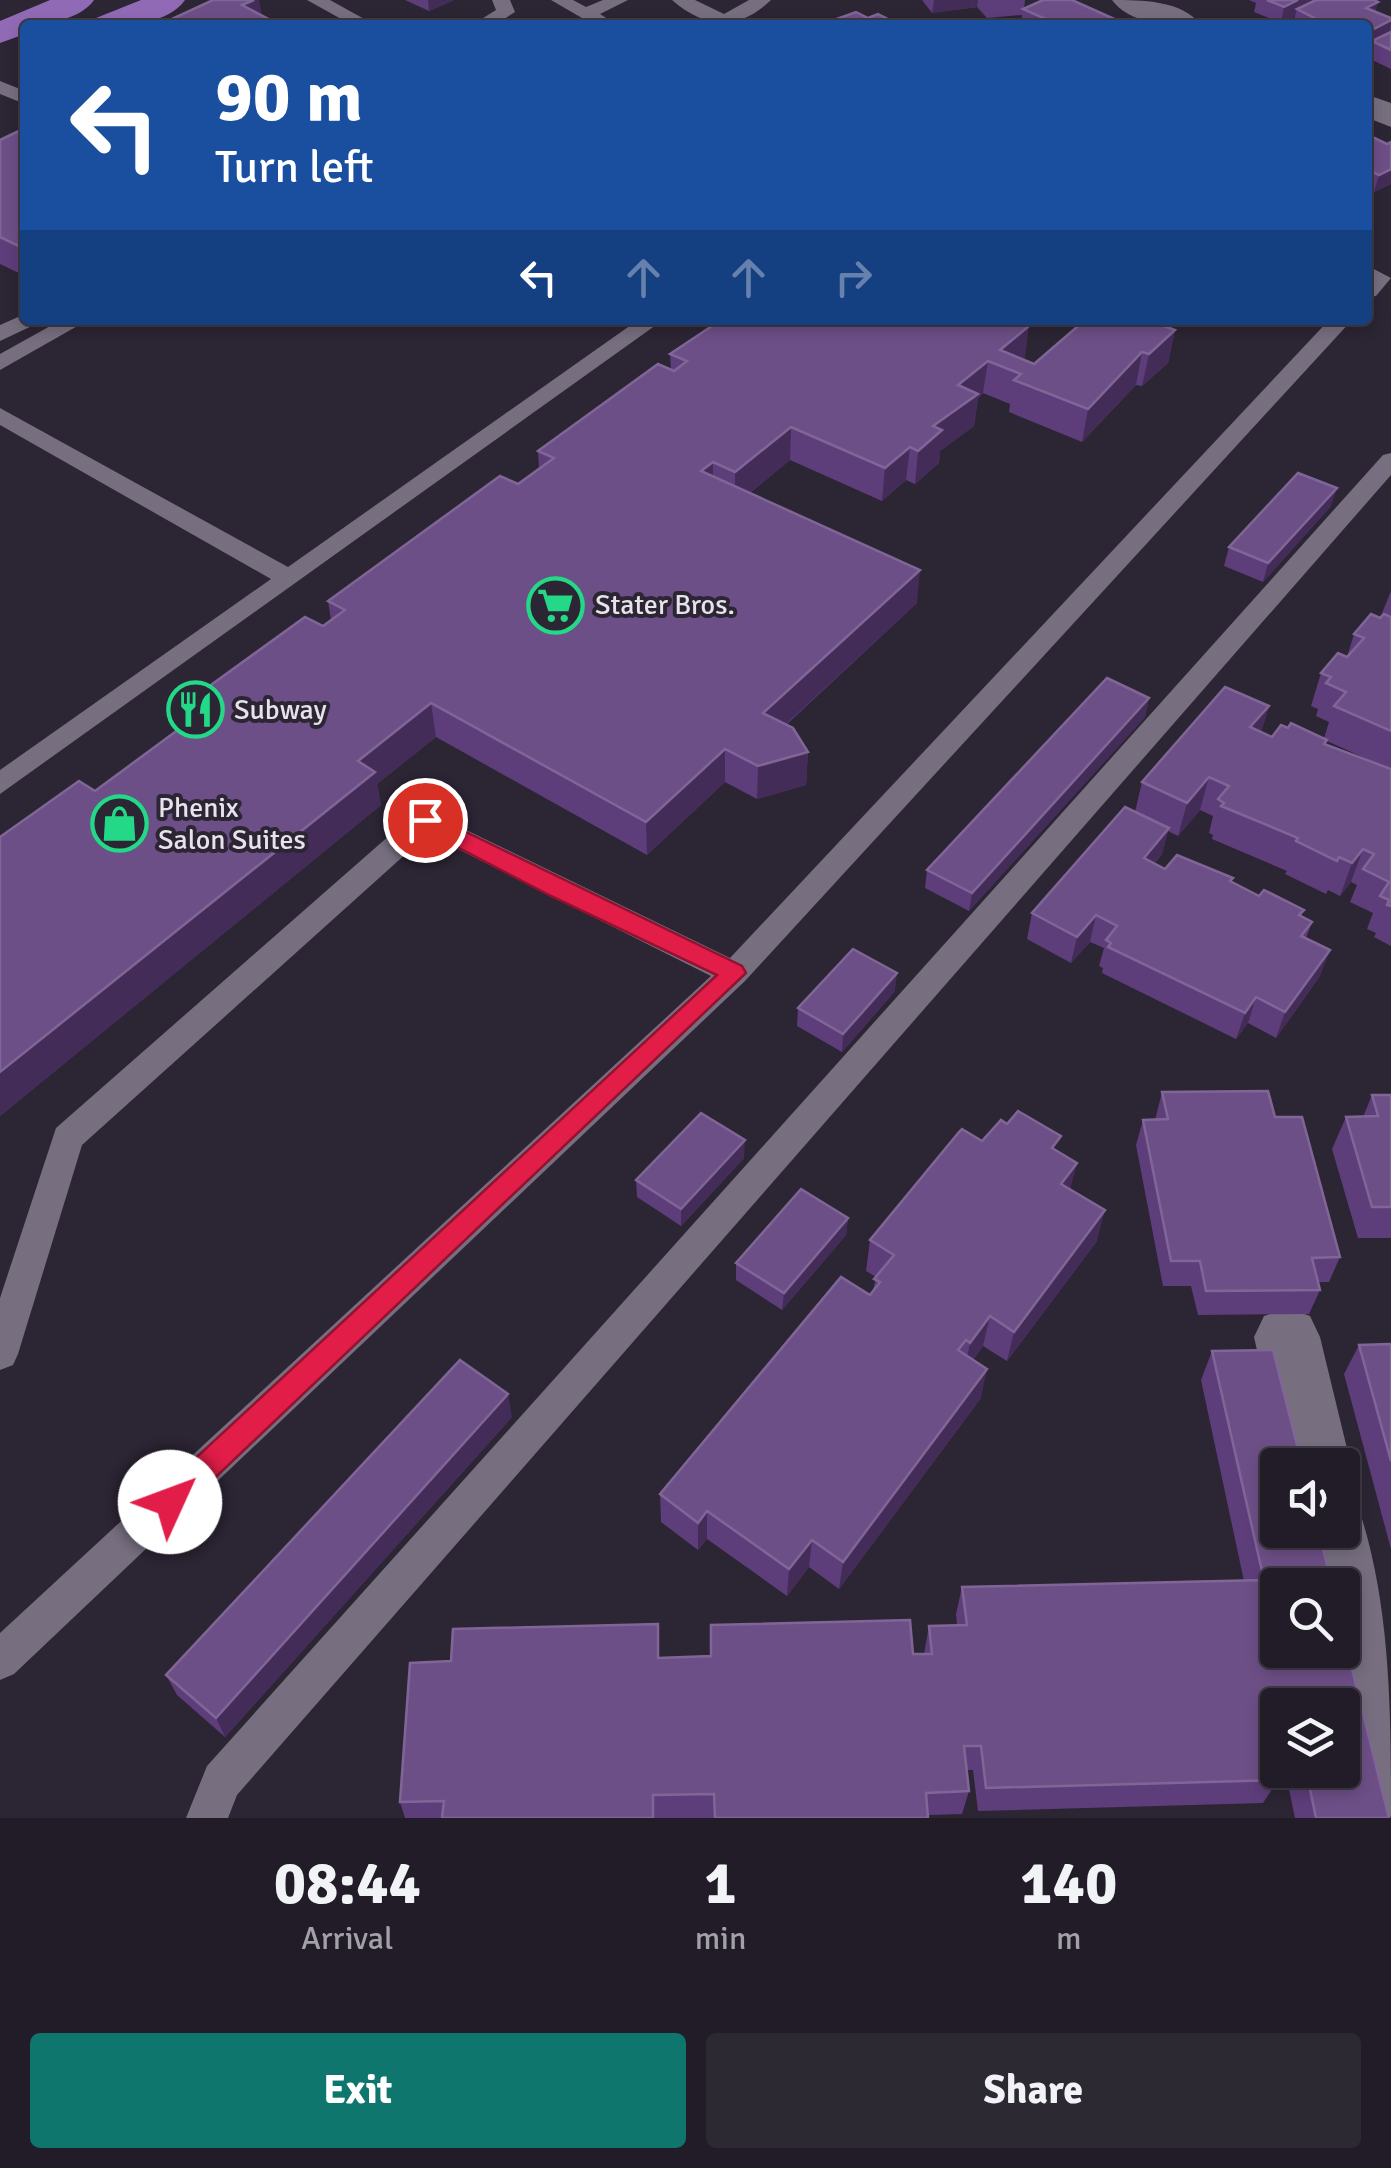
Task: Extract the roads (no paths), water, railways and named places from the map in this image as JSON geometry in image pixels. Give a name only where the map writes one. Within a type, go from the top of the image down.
[{"type":"main road","points":[[31,20],[78,0]]},
{"type":"main road","points":[[68,20],[95,8],[96,0]]},
{"type":"main road","points":[[120,20],[169,0]]},
{"type":"street","points":[[1128,0],[1174,20]]},
{"type":"street","points":[[1287,1337],[1313,1448]]},
{"type":"street","points":[[1336,1548],[1391,1779]]},
{"type":"lane","points":[[316,0],[356,20]]},
{"type":"lane","points":[[491,20],[506,12],[501,0]]},
{"type":"lane","points":[[560,0],[597,20]]},
{"type":"lane","points":[[586,14],[619,0]]},
{"type":"lane","points":[[681,0],[723,20]]},
{"type":"lane","points":[[727,20],[762,0]]},
{"type":"lane","points":[[0,364],[68,325]]},
{"type":"lane","points":[[0,784],[645,325]]},
{"type":"lane","points":[[0,1660],[734,973],[1336,325]]},
{"type":"lane","points":[[0,414],[288,578]]},
{"type":"lane","points":[[208,1818],[222,1780],[1391,460]]},
{"type":"lane","points":[[0,1354],[68,1138],[425,820],[559,890],[734,973]]},
{"type":"place","name":"Stater Bros.","points":[[556,605]]},
{"type":"place","name":"Subway","points":[[195,710]]},
{"type":"place","name":"Phenix Salon Suites","points":[[119,824]]}]
